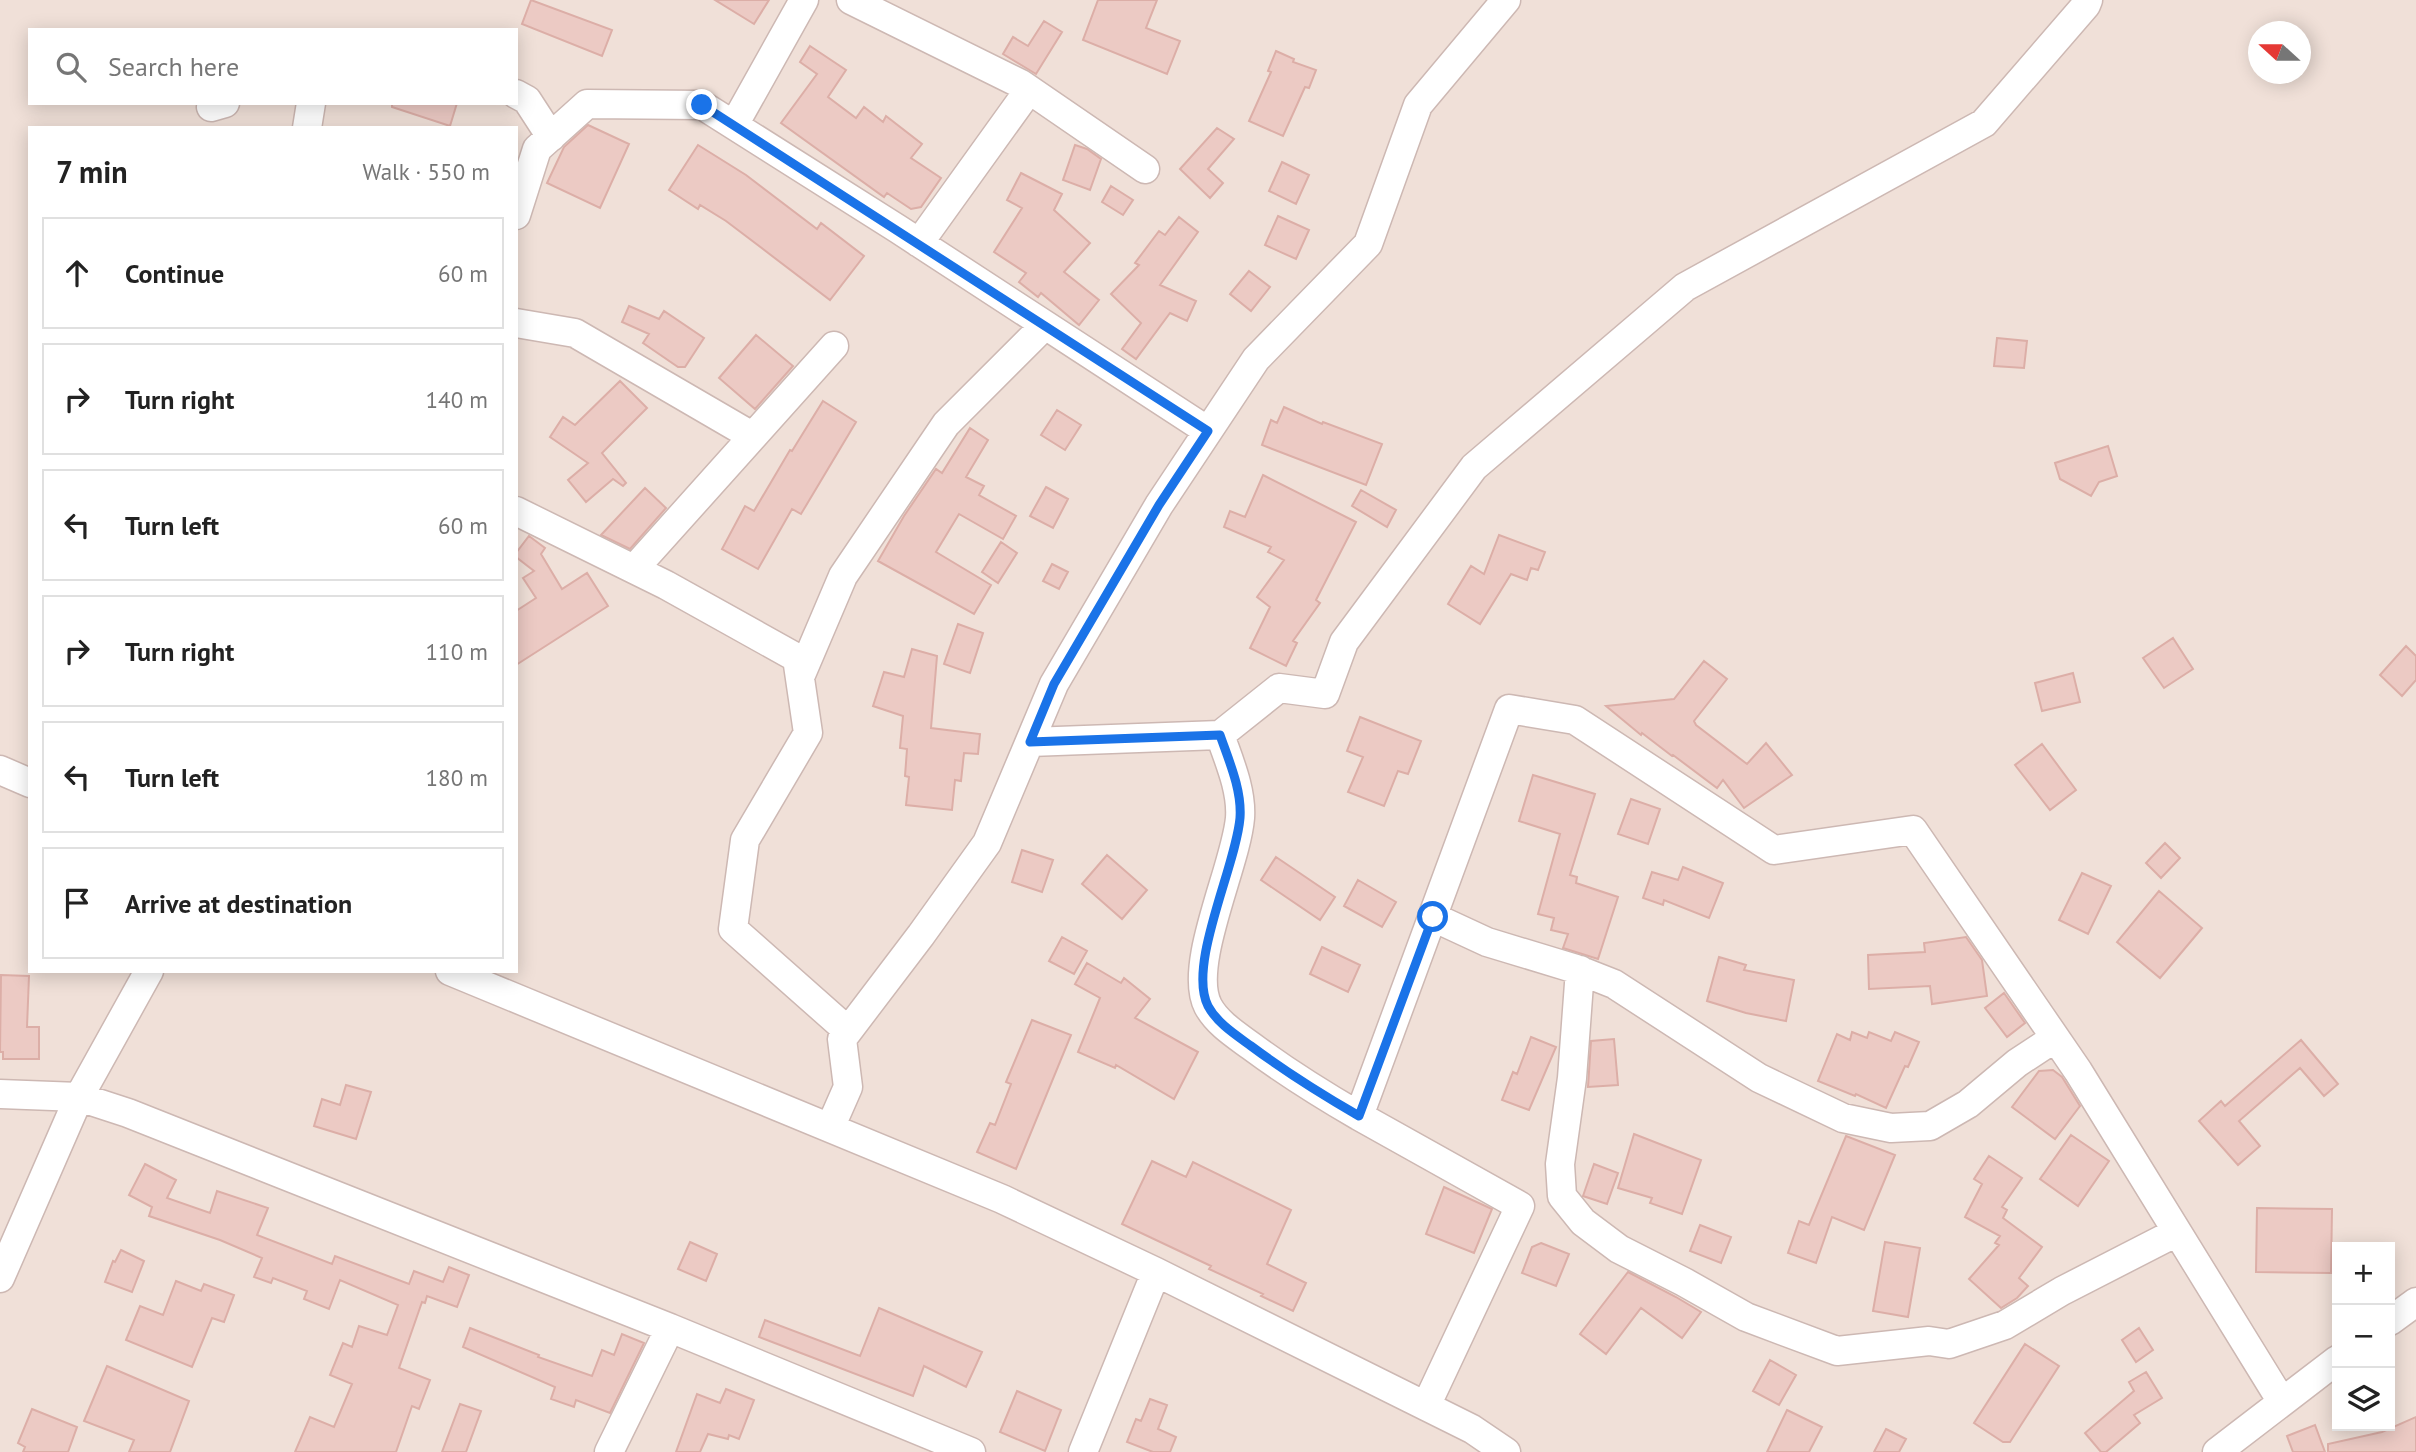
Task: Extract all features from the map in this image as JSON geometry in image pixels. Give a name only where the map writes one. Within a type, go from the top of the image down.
[{"type":"street","points":[[734,125],[804,0]]},
{"type":"street","points":[[851,0],[1029,90],[1145,169]]},
{"type":"street","points":[[830,1128],[848,1087],[842,1039],[987,843],[1054,684],[1159,505],[1256,359],[1368,244],[1418,105],[1506,0]]},
{"type":"street","points":[[1030,742],[1220,735],[1279,688],[1325,694],[1345,642],[1474,467],[1685,287],[1984,123],[2087,5],[2088,0]]},
{"type":"street","points":[[919,243],[1029,90]]},
{"type":"street","points":[[518,95],[527,100],[551,137]]},
{"type":"street","points":[[518,209],[537,149],[587,104],[702,105],[1208,431]]},
{"type":"street","points":[[307,126],[311,105]]},
{"type":"street","points":[[518,323],[575,333],[752,436]]},
{"type":"street","points":[[800,677],[843,576],[946,424],[1045,325]]},
{"type":"street","points":[[634,569],[834,346]]},
{"type":"street","points":[[518,512],[634,569],[797,658],[808,733],[745,840],[733,929],[848,1031]]},
{"type":"street","points":[[1359,1116],[1509,709],[1575,720],[1774,850],[1913,830],[2055,1038],[2282,1402]]},
{"type":"street","points":[[1220,735],[1236,782],[1240,815],[1237,840],[1202,972],[1208,1005],[1227,1028],[1297,1080],[1520,1206],[1426,1406]]},
{"type":"street","points":[[0,771],[28,782]]},
{"type":"street","points":[[1433,917],[1488,942],[1580,970],[1614,984],[1759,1078],[1843,1118],[1891,1128],[1930,1126],[1968,1104],[2017,1063],[2055,1038]]},
{"type":"street","points":[[1580,970],[1572,1078],[1560,1164],[1562,1196],[1583,1222],[1619,1249],[1746,1317],[1837,1351],[1929,1341],[1949,1344],[2005,1325],[2062,1291],[2177,1232]]},
{"type":"street","points":[[0,1278],[79,1097],[148,973]]},
{"type":"street","points":[[455,973],[1002,1199],[1156,1272],[1472,1429],[1506,1452]]},
{"type":"street","points":[[0,1094],[79,1097],[128,1113],[670,1328],[971,1452]]},
{"type":"street","points":[[1083,1452],[1156,1272]]},
{"type":"street","points":[[2395,1317],[2416,1302]]},
{"type":"street","points":[[609,1452],[670,1328]]},
{"type":"street","points":[[2217,1452],[2332,1364]]},
{"type":"shaded area","points":[[0,0],[2416,0],[2416,1452],[0,1452]]},
{"type":"building","points":[[531,0],[612,30],[602,56],[522,24]]},
{"type":"building","points":[[715,0],[769,0],[754,24]]},
{"type":"building","points":[[1098,0],[1157,0],[1146,28],[1180,41],[1167,74],[1083,40]]},
{"type":"building","points":[[1044,21],[1062,32],[1036,74],[1003,54],[1013,37],[1028,46]]},
{"type":"building","points":[[810,46],[846,70],[828,97],[856,118],[864,107],[883,122],[886,116],[922,144],[911,158],[941,178],[921,207],[911,209],[887,193],[884,197],[781,123],[817,74],[800,62]]},
{"type":"building","points":[[1276,51],[1294,59],[1293,62],[1316,70],[1309,88],[1305,87],[1283,136],[1249,121],[1271,72],[1268,71]]},
{"type":"building","points":[[392,105],[456,105],[450,126]]},
{"type":"building","points":[[588,125],[629,144],[600,208],[547,183],[564,147]]},
{"type":"building","points":[[1217,128],[1234,139],[1208,169],[1223,183],[1210,198],[1180,169]]},
{"type":"building","points":[[698,145],[746,175],[817,229],[821,223],[864,256],[830,300],[726,221],[700,205],[698,209],[669,190]]},
{"type":"building","points":[[1075,145],[1087,149],[1101,159],[1090,190],[1063,180]]},
{"type":"building","points":[[1282,162],[1309,175],[1296,204],[1269,191]]},
{"type":"building","points":[[1021,173],[1062,194],[1054,210],[1090,243],[1064,272],[1099,300],[1079,325],[1041,293],[1038,297],[1019,282],[1026,273],[994,252],[1022,208],[1007,200]]},
{"type":"building","points":[[1111,186],[1133,200],[1123,215],[1102,202]]},
{"type":"building","points":[[1278,216],[1309,230],[1296,259],[1265,245]]},
{"type":"building","points":[[1179,217],[1198,232],[1160,285],[1196,301],[1187,321],[1170,313],[1136,359],[1122,349],[1141,323],[1111,294],[1139,265],[1135,263],[1159,231],[1165,235]]},
{"type":"building","points":[[1249,271],[1270,287],[1251,311],[1230,294]]},
{"type":"building","points":[[629,306],[659,319],[664,311],[704,338],[685,367],[678,367],[643,343],[649,334],[622,322]]},
{"type":"building","points":[[756,335],[793,366],[755,409],[719,378]]},
{"type":"building","points":[[1997,338],[2027,341],[2024,368],[1994,366]]},
{"type":"building","points":[[620,381],[647,408],[602,453],[626,483],[623,486],[613,479],[586,502],[568,480],[588,463],[550,437],[563,417],[575,425]]},
{"type":"building","points":[[823,401],[856,422],[801,514],[792,509],[758,569],[722,549],[745,506],[754,511]]},
{"type":"building","points":[[1284,407],[1322,424],[1323,422],[1382,444],[1366,485],[1262,445],[1271,420],[1277,423]]},
{"type":"building","points":[[1057,410],[1081,425],[1065,450],[1041,435]]},
{"type":"building","points":[[970,428],[988,440],[966,477],[984,486],[979,495],[1016,516],[1003,539],[959,514],[936,552],[991,585],[974,614],[878,561],[936,469],[942,473]]},
{"type":"building","points":[[2108,446],[2117,476],[2099,482],[2091,496],[2060,479],[2055,463]]},
{"type":"building","points":[[1263,475],[1356,522],[1316,600],[1320,603],[1293,641],[1297,643],[1286,666],[1250,648],[1270,607],[1257,597],[1284,560],[1268,552],[1271,547],[1224,527],[1230,511],[1245,517]]},
{"type":"building","points":[[1046,487],[1068,499],[1053,528],[1030,516]]},
{"type":"building","points":[[645,488],[666,508],[630,549],[601,535]]},
{"type":"building","points":[[1361,490],[1396,510],[1387,527],[1352,506]]},
{"type":"building","points":[[1499,535],[1545,552],[1538,570],[1531,568],[1527,580],[1511,574],[1480,624],[1448,604],[1471,566],[1484,574]]},
{"type":"building","points":[[529,536],[545,548],[541,554],[562,589],[587,573],[608,606],[518,664],[518,610],[536,598],[523,578],[534,571],[518,559],[518,550]]},
{"type":"building","points":[[1001,542],[1017,553],[998,583],[982,572]]},
{"type":"building","points":[[1052,564],[1068,572],[1059,589],[1043,581]]},
{"type":"building","points":[[958,624],[983,633],[970,673],[944,664]]},
{"type":"building","points":[[2173,638],[2193,669],[2164,688],[2143,658]]},
{"type":"building","points":[[2406,646],[2416,656],[2416,680],[2402,696],[2380,675]]},
{"type":"building","points":[[912,649],[937,656],[931,728],[980,734],[978,754],[964,753],[961,781],[955,780],[952,810],[906,805],[909,777],[905,776],[907,749],[900,748],[903,716],[873,706],[884,672],[904,677]]},
{"type":"building","points":[[1704,661],[1727,679],[1694,721],[1696,725],[1747,764],[1766,743],[1792,775],[1744,808],[1723,780],[1717,788],[1642,733],[1641,735],[1606,706],[1674,699]]},
{"type":"building","points":[[2073,673],[2080,702],[2042,711],[2035,683]]},
{"type":"building","points":[[1360,717],[1421,741],[1408,774],[1398,771],[1384,806],[1348,792],[1363,757],[1347,751]]},
{"type":"building","points":[[2042,744],[2076,790],[2050,810],[2015,765]]},
{"type":"building","points":[[1533,775],[1595,794],[1570,875],[1577,877],[1576,883],[1618,897],[1598,959],[1563,948],[1568,934],[1551,930],[1554,918],[1538,914],[1560,834],[1519,821]]},
{"type":"building","points":[[1631,799],[1660,809],[1648,844],[1618,834]]},
{"type":"building","points":[[2165,843],[2180,858],[2161,878],[2146,863]]},
{"type":"building","points":[[1022,850],[1053,860],[1042,892],[1012,882]]},
{"type":"building","points":[[1107,855],[1147,890],[1122,919],[1082,884]]},
{"type":"building","points":[[1276,857],[1335,897],[1320,920],[1261,880]]},
{"type":"building","points":[[1683,867],[1723,883],[1709,918],[1664,900],[1663,905],[1643,898],[1652,872],[1678,880]]},
{"type":"building","points":[[2082,873],[2111,886],[2088,934],[2059,920]]},
{"type":"building","points":[[1358,880],[1396,902],[1382,927],[1344,906]]},
{"type":"building","points":[[2159,891],[2202,928],[2160,978],[2117,942]]},
{"type":"building","points":[[1062,937],[1087,951],[1074,974],[1049,961]]},
{"type":"building","points":[[1966,937],[1982,960],[1987,996],[1932,1004],[1930,986],[1869,989],[1868,955],[1925,952],[1924,943]]},
{"type":"building","points":[[1322,947],[1360,965],[1348,992],[1310,974]]},
{"type":"building","points":[[1719,957],[1746,965],[1744,970],[1794,980],[1786,1021],[1707,1001]]},
{"type":"building","points":[[1087,963],[1121,983],[1124,978],[1150,999],[1135,1018],[1198,1052],[1174,1099],[1116,1065],[1115,1068],[1078,1052],[1100,998],[1075,984]]},
{"type":"building","points":[[1,975],[29,976],[27,1027],[39,1027],[39,1059],[3,1059],[3,1052],[0,1052]]},
{"type":"building","points":[[2004,993],[2025,1023],[2007,1037],[1985,1008]]},
{"type":"building","points":[[1032,1020],[1071,1035],[1016,1169],[977,1152],[990,1123],[995,1125],[1011,1084],[1006,1082]]},
{"type":"building","points":[[1852,1032],[1867,1038],[1869,1032],[1891,1041],[1895,1032],[1919,1042],[1886,1108],[1818,1081],[1837,1034],[1850,1040]]},
{"type":"building","points":[[1531,1037],[1556,1047],[1529,1110],[1502,1100],[1513,1072],[1517,1074]]},
{"type":"building","points":[[1614,1039],[1618,1085],[1588,1087],[1591,1041]]},
{"type":"building","points":[[2301,1040],[2338,1084],[2324,1096],[2300,1068],[2239,1121],[2260,1146],[2238,1165],[2199,1121],[2221,1101],[2225,1106]]},
{"type":"building","points":[[2053,1070],[2062,1077],[2080,1106],[2055,1139],[2012,1107],[2039,1071]]},
{"type":"building","points":[[346,1085],[371,1092],[356,1139],[314,1126],[322,1099],[340,1105]]},
{"type":"building","points":[[1634,1134],[1701,1160],[1682,1214],[1650,1203],[1652,1198],[1618,1188]]},
{"type":"building","points":[[2071,1135],[2109,1161],[2078,1206],[2040,1179]]},
{"type":"building","points":[[1846,1136],[1895,1155],[1864,1230],[1832,1217],[1816,1263],[1788,1253],[1799,1221],[1809,1225]]},
{"type":"building","points":[[1989,1156],[2022,1178],[2002,1207],[2007,1210],[2003,1218],[2042,1247],[2019,1278],[2028,1286],[2017,1298],[2001,1308],[1969,1279],[1999,1245],[1995,1243],[2000,1236],[1965,1217],[1982,1184],[1974,1179]]},
{"type":"building","points":[[1152,1161],[1186,1177],[1193,1162],[1291,1210],[1267,1264],[1306,1283],[1293,1311],[1209,1269],[1211,1266],[1122,1224]]},
{"type":"building","points":[[145,1164],[176,1180],[167,1198],[210,1213],[217,1191],[268,1208],[257,1235],[332,1264],[335,1256],[409,1284],[414,1271],[443,1282],[449,1267],[469,1275],[457,1307],[427,1296],[425,1303],[422,1302],[399,1368],[430,1380],[419,1409],[412,1406],[396,1452],[295,1452],[310,1417],[334,1427],[352,1384],[330,1375],[343,1343],[352,1347],[359,1326],[387,1335],[398,1305],[340,1280],[329,1309],[304,1299],[307,1291],[273,1278],[271,1283],[254,1277],[262,1258],[220,1240],[149,1216],[152,1207],[129,1195]]},
{"type":"building","points":[[1594,1164],[1618,1173],[1607,1204],[1583,1196]]},
{"type":"building","points":[[1444,1187],[1492,1209],[1474,1253],[1426,1234]]},
{"type":"building","points":[[2257,1208],[2332,1209],[2331,1273],[2256,1272]]},
{"type":"building","points":[[1700,1225],[1731,1237],[1721,1263],[1690,1251]]},
{"type":"building","points":[[690,1242],[717,1254],[706,1281],[678,1269]]},
{"type":"building","points":[[1885,1242],[1920,1248],[1908,1317],[1873,1311]]},
{"type":"building","points":[[1541,1243],[1569,1254],[1556,1286],[1522,1273],[1532,1247]]},
{"type":"building","points":[[121,1250],[144,1261],[132,1292],[105,1282],[113,1261],[115,1262]]},
{"type":"building","points":[[1628,1272],[1701,1312],[1682,1338],[1641,1308],[1606,1354],[1580,1334]]},
{"type":"building","points":[[176,1281],[201,1291],[204,1284],[234,1295],[224,1322],[212,1318],[192,1367],[126,1340],[140,1306],[163,1315]]},
{"type":"building","points":[[879,1308],[982,1352],[966,1387],[924,1366],[913,1396],[759,1337],[765,1320],[860,1356]]},
{"type":"building","points":[[470,1328],[592,1376],[602,1350],[614,1355],[622,1334],[644,1343],[610,1413],[576,1400],[574,1407],[551,1399],[555,1387],[463,1347]]},
{"type":"building","points":[[2139,1328],[2153,1350],[2136,1362],[2122,1340]]},
{"type":"building","points":[[2025,1344],[2059,1366],[2010,1442],[2003,1442],[1974,1423]]},
{"type":"building","points":[[1770,1360],[1796,1375],[1779,1405],[1753,1391]]},
{"type":"building","points":[[107,1366],[189,1401],[170,1452],[129,1452],[134,1440],[84,1421]]},
{"type":"building","points":[[2146,1372],[2162,1398],[2134,1415],[2140,1423],[2106,1452],[2101,1452],[2085,1433],[2134,1391],[2129,1382]]},
{"type":"building","points":[[726,1389],[754,1400],[739,1439],[729,1435],[728,1439],[708,1434],[700,1452],[676,1452],[697,1394],[720,1403]]},
{"type":"building","points":[[1017,1391],[1061,1410],[1045,1451],[1000,1432]]},
{"type":"building","points":[[1150,1399],[1167,1405],[1158,1429],[1176,1437],[1170,1452],[1153,1452],[1127,1442],[1136,1419],[1141,1421]]},
{"type":"building","points":[[460,1404],[481,1411],[466,1452],[442,1452]]},
{"type":"building","points":[[32,1409],[77,1427],[68,1452],[23,1452],[25,1447],[18,1443]]},
{"type":"building","points":[[1787,1410],[1822,1427],[1809,1452],[1767,1452]]},
{"type":"building","points":[[2416,1417],[2416,1452],[2328,1452],[2328,1444],[2395,1431],[2395,1426]]},
{"type":"building","points":[[2315,1425],[2325,1452],[2293,1452],[2287,1436]]},
{"type":"building","points":[[1886,1429],[1906,1439],[1899,1452],[1874,1452]]},
{"type":"route","points":[[702,105],[1208,431],[1159,505],[1054,684],[1030,742],[1220,735],[1236,782],[1240,815],[1237,840],[1202,972],[1208,1005],[1227,1028],[1297,1080],[1359,1116],[1433,917]]}]
